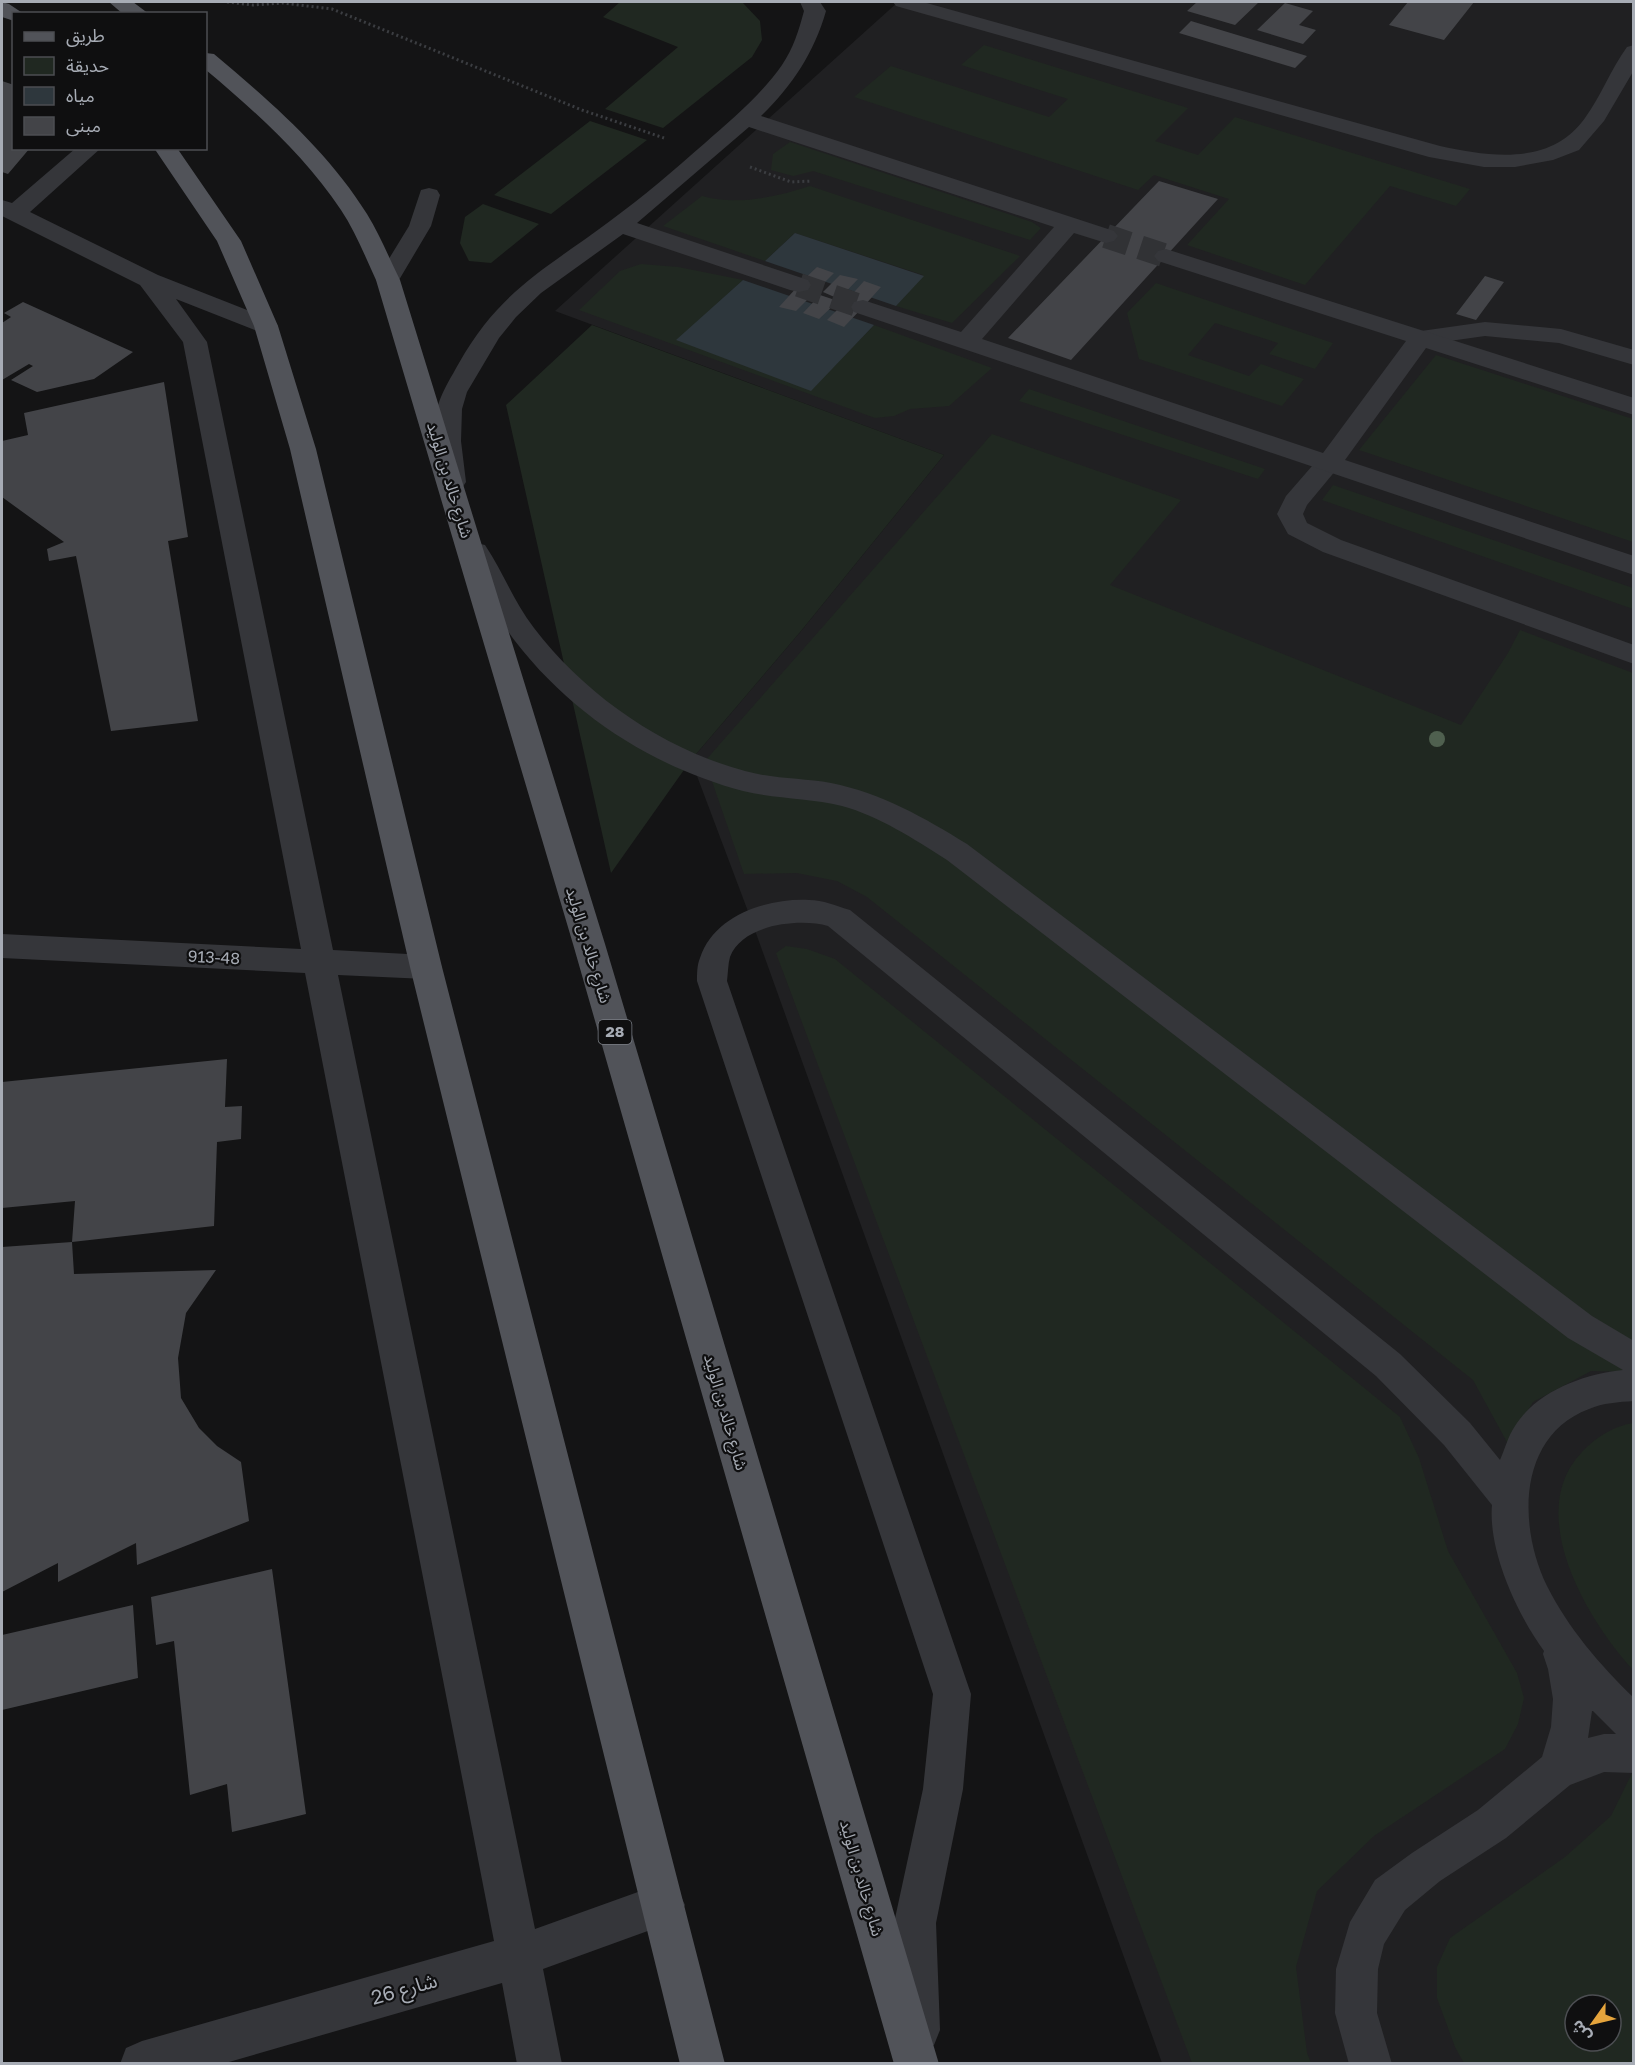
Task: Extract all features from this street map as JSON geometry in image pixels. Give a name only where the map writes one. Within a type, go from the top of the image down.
[{"type":"main road","points":[[118,2],[136,12]]},
{"type":"main road","name":"شارع خالد بن الوليد","points":[[207,60],[259,103],[307,152],[351,208],[388,280],[592,955],[917,2064]]},
{"type":"main road","points":[[166,150],[229,241],[266,326],[303,449],[426,967],[703,2064]]},
{"type":"street","points":[[454,495],[448,444],[451,401],[481,345],[507,312],[533,289],[620,225],[708,153],[781,83],[801,54],[811,32],[815,11],[810,2]]},
{"type":"street","points":[[746,119],[1106,236]]},
{"type":"street","points":[[87,150],[8,210],[149,280],[266,326]]},
{"type":"street","points":[[620,225],[799,285]]},
{"type":"street","points":[[965,342],[1070,225]]},
{"type":"street","points":[[1166,256],[1634,407]]},
{"type":"street","points":[[149,280],[195,342],[540,2064]]},
{"type":"street","points":[[863,307],[1634,566]]},
{"type":"street","points":[[1328,464],[1421,338]]},
{"type":"street","name":"913-48","points":[[2,946],[426,967]]},
{"type":"street","name":"شارع 26","points":[[142,2064],[519,1956],[663,1905]]},
{"type":"lane","points":[[903,2],[1426,149],[1475,160],[1514,161],[1537,158],[1548,156],[1575,144],[1589,127],[1634,51]]},
{"type":"lane","points":[[388,280],[420,226],[429,195]]},
{"type":"lane","points":[[1421,338],[1485,329],[1561,336],[1634,358]]},
{"type":"lane","points":[[1328,464],[1295,502],[1290,514],[1297,528],[1332,546],[1634,655]]},
{"type":"lane","points":[[464,528],[510,613],[548,662],[602,712],[651,745],[712,770],[744,781],[843,796],[895,814],[957,852],[1580,1327],[1634,1359]]},
{"type":"lane","points":[[923,2064],[917,2014],[915,1923],[943,1789],[952,1694],[712,981],[715,957],[729,936],[752,922],[780,912],[810,910],[839,918],[1388,1365],[1457,1434],[1509,1499]]},
{"type":"lane","points":[[1634,1385],[1592,1392],[1568,1400],[1548,1414],[1532,1431],[1520,1452],[1512,1474],[1509,1499],[1510,1526],[1516,1552],[1538,1607],[1554,1634],[1587,1679],[1634,1725]]},
{"type":"lane","points":[[1554,1634],[1572,1687],[1573,1717],[1568,1744],[1556,1771]]},
{"type":"lane","points":[[1371,2064],[1356,2013],[1357,1969],[1365,1937],[1390,1895],[1426,1867],[1492,1824],[1556,1771],[1581,1759],[1604,1753],[1634,1754]]},
{"type":"path","points":[[227,2],[253,5],[282,3],[332,9],[582,110],[791,182],[815,180]]},
{"type":"shaded area","points":[[898,2],[1633,2],[1633,2063],[1162,2063],[752,922],[691,760],[801,631],[944,455],[555,311]]},
{"type":"green space","points":[[620,2],[743,3],[760,21],[762,40],[752,57],[663,128],[605,109],[678,47],[603,17]]},
{"type":"green space","points":[[984,45],[1188,108],[1155,141],[1198,155],[1235,117],[1470,189],[1456,206],[1390,186],[1305,285],[1187,245],[1229,199],[1154,175],[1138,190],[854,97],[891,66],[1049,117],[1068,99],[961,65]]},
{"type":"green space","points":[[590,121],[647,140],[551,214],[494,195]]},
{"type":"green space","points":[[790,142],[1032,222],[1041,228],[1030,240],[813,171],[793,176],[771,170],[773,154]]},
{"type":"green space","points":[[810,186],[1020,256],[952,323],[896,306],[923,275],[795,233],[765,261],[663,226],[702,196],[729,200],[756,199]]},
{"type":"green space","points":[[483,204],[539,224],[491,263],[469,261],[460,243],[465,217]]},
{"type":"green space","points":[[641,264],[678,267],[743,280],[677,340],[811,390],[874,325],[992,368],[949,406],[910,409],[894,416],[875,418],[579,310],[620,271]]},
{"type":"green space","points":[[1156,283],[1333,343],[1315,369],[1269,354],[1278,343],[1215,323],[1188,355],[1249,376],[1261,364],[1304,379],[1282,406],[1139,359],[1127,313]]},
{"type":"green space","points":[[592,325],[944,455],[801,631],[691,760],[611,873],[506,405]]},
{"type":"green space","points":[[1436,355],[1633,419],[1633,542],[1359,450]]},
{"type":"green space","points":[[1029,389],[1265,469],[1258,479],[1019,401]]},
{"type":"green space","points":[[992,434],[1181,500],[1110,585],[1461,725],[1508,653],[1520,630],[1633,673],[1633,1372],[1591,1371],[1533,1402],[1508,1444],[1473,1380],[867,897],[837,881],[797,873],[744,874],[705,761]]},
{"type":"green space","points":[[1333,485],[1633,588],[1633,609],[1322,500]]},
{"type":"green space","points":[[786,946],[807,949],[835,959],[1400,1417],[1419,1458],[1448,1551],[1517,1673],[1524,1698],[1518,1724],[1505,1749],[1374,1836],[1317,1891],[1296,1967],[1307,2053],[1311,2063],[1192,2063],[776,953]]},
{"type":"green space","points":[[1634,1423],[1633,1670],[1598,1624],[1568,1565],[1560,1535],[1559,1505],[1565,1477],[1582,1452],[1606,1433]]},
{"type":"green space","points":[[1633,1771],[1633,2063],[1464,2063],[1455,2047],[1437,1998],[1437,1967],[1450,1938],[1565,1857],[1611,1816]]},
{"type":"water","points":[[795,233],[924,276],[896,306],[765,261]]},
{"type":"water","points":[[743,280],[874,325],[811,391],[676,340]]},
{"type":"building","points":[[1197,2],[1259,2],[1235,25],[1187,11]]},
{"type":"building","points":[[1408,2],[1474,2],[1444,40],[1389,25]]},
{"type":"building","points":[[1285,3],[1313,11],[1299,25],[1316,30],[1303,44],[1257,30]]},
{"type":"building","points":[[1191,21],[1307,56],[1295,68],[1179,33]]},
{"type":"building","points":[[2,81],[12,84],[12,150],[28,150],[8,174],[2,172]]},
{"type":"building","points":[[1159,181],[1218,199],[1071,360],[1008,338]]},
{"type":"building","points":[[817,267],[834,273],[817,290],[799,284]]},
{"type":"building","points":[[840,275],[858,279],[839,299],[823,292]]},
{"type":"building","points":[[1485,276],[1504,282],[1476,320],[1456,314]]},
{"type":"building","points":[[864,281],[881,287],[864,306],[847,300]]},
{"type":"building","points":[[798,286],[815,292],[796,311],[779,307]]},
{"type":"building","points":[[820,295],[838,301],[819,319],[803,313]]},
{"type":"building","points":[[23,302],[133,352],[94,379],[37,392],[11,380],[33,366],[29,364],[2,380],[2,323],[11,317],[4,313]]},
{"type":"building","points":[[845,302],[862,308],[844,327],[827,320]]},
{"type":"building","points":[[164,382],[188,537],[168,541],[198,721],[111,731],[76,556],[49,561],[47,549],[64,542],[2,497],[2,441],[28,435],[24,413]]},
{"type":"building","points":[[227,1059],[225,1107],[242,1106],[241,1139],[217,1142],[214,1226],[72,1242],[75,1201],[2,1208],[2,1082]]},
{"type":"building","points":[[72,1242],[74,1274],[216,1270],[186,1313],[178,1358],[181,1398],[199,1428],[217,1446],[241,1462],[249,1521],[137,1565],[136,1543],[58,1582],[58,1563],[2,1592],[2,1247]]},
{"type":"building","points":[[272,1569],[306,1814],[232,1832],[227,1784],[190,1795],[174,1641],[156,1645],[151,1597]]},
{"type":"building","points":[[133,1605],[138,1678],[2,1710],[2,1635]]},
{"type":"tunnel","points":[[1106,236],[1166,256]]},
{"type":"tunnel","points":[[799,285],[863,307]]}]
